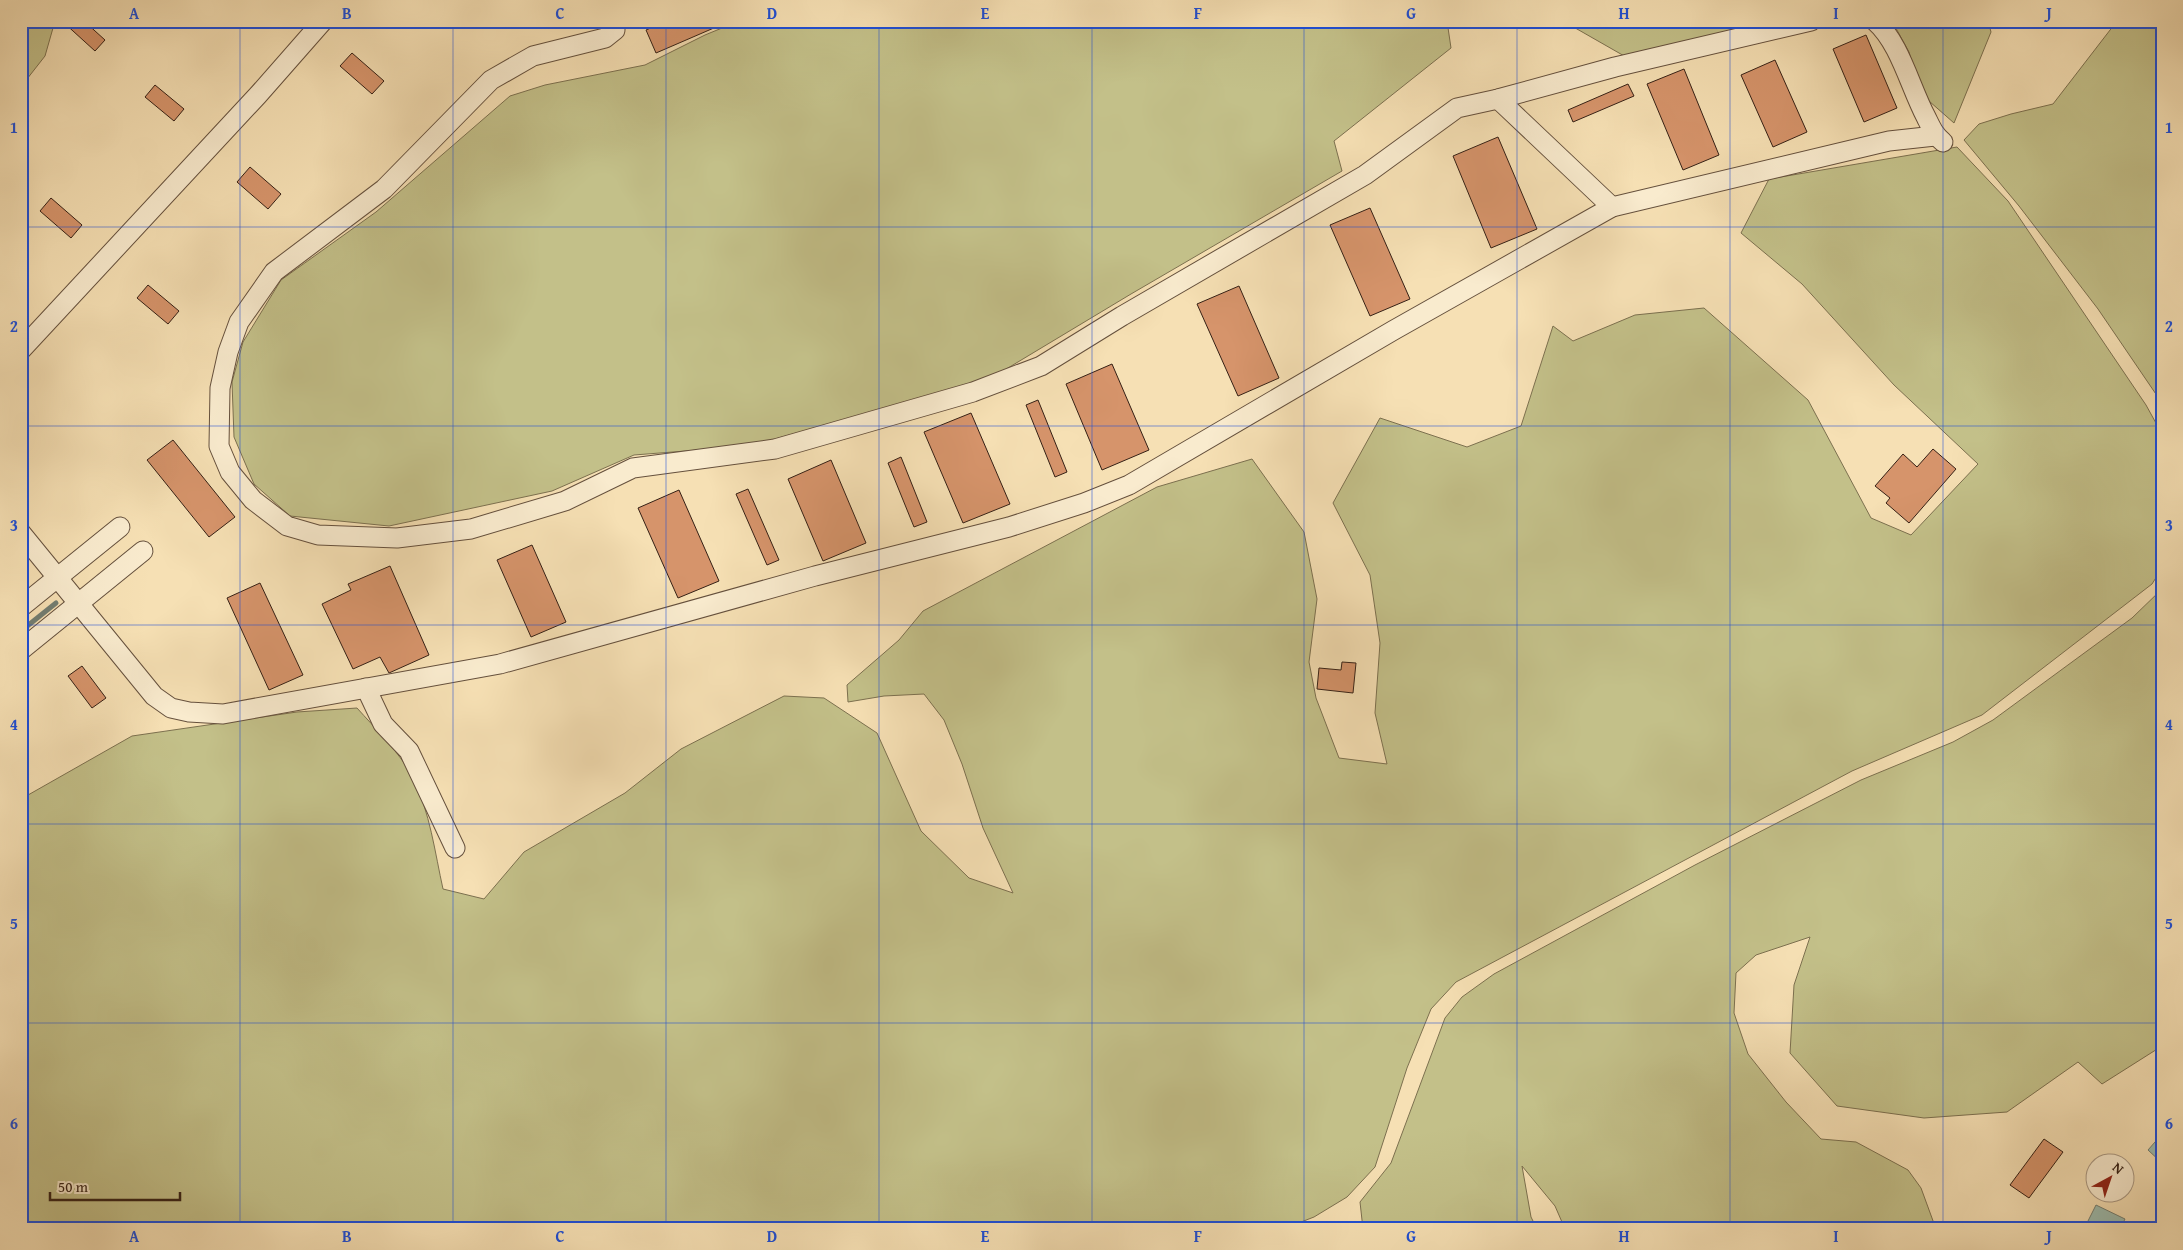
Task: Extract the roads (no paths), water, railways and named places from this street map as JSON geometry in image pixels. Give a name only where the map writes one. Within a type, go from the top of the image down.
[{"type":"street","points":[[21,350],[258,96],[322,21]]},
{"type":"street","points":[[615,21],[615,30],[605,38],[533,56],[491,80],[384,189],[274,272],[239,322],[228,352],[220,388],[219,446],[230,472],[253,500],[287,526],[318,534],[397,538],[471,529],[565,500],[633,468],[775,449],[973,392],[1041,366],[1122,316],[1365,176],[1457,108],[1498,99],[1615,67],[1811,21]]},
{"type":"street","points":[[21,533],[154,696],[171,708],[189,712],[223,714],[500,664],[815,576],[1009,526],[1084,503],[1129,485],[1385,335],[1612,207],[1890,140],[1940,140],[1917,101],[1886,31],[1875,21]]},
{"type":"street","points":[[1498,99],[1612,207]]},
{"type":"street","points":[[21,607],[120,527]]},
{"type":"street","points":[[21,650],[143,551]]},
{"type":"street","points":[[366,688],[383,724],[409,751],[455,848]]},
{"type":"waterway","points":[[21,631],[56,603]]}]
